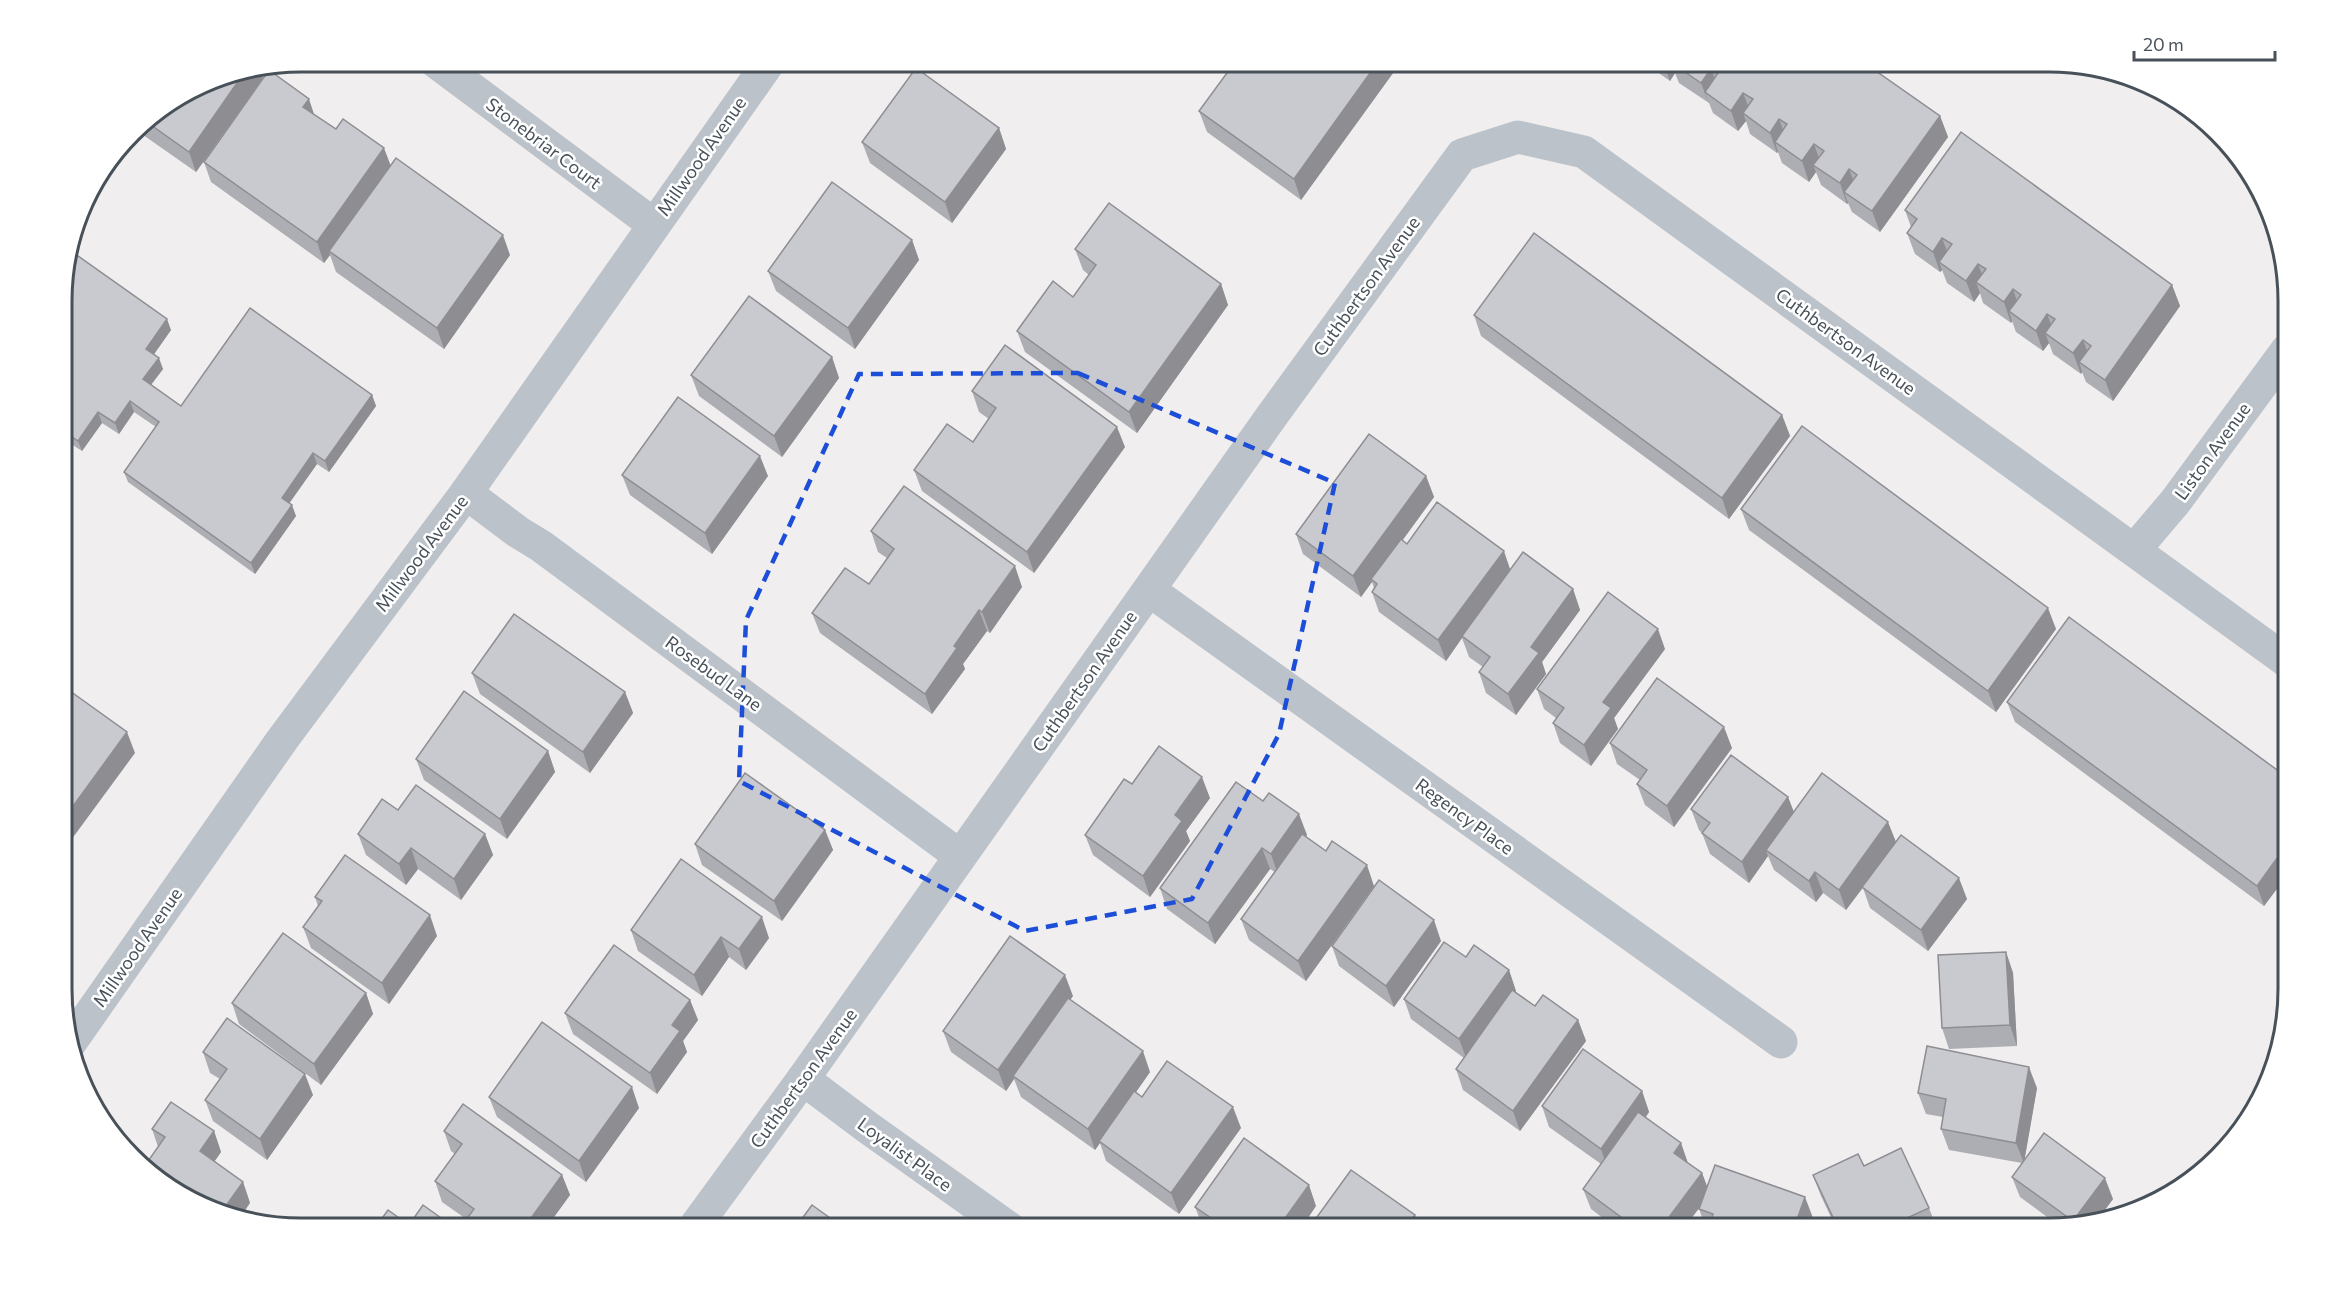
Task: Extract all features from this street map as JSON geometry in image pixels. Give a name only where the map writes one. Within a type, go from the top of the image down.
[{"type":"street","name":"Stonebriar Court","points":[[449,72],[653,224]]},
{"type":"street","name":"Millwood Avenue","points":[[76,1034],[282,741],[466,493],[762,72]]},
{"type":"street","name":"Cuthbertson Avenue","points":[[701,1218],[803,1079],[1271,417],[1462,155],[1518,137],[1584,152],[2278,655]]},
{"type":"street","name":"Liston Avenue","points":[[2135,549],[2175,502],[2278,362]]},
{"type":"street","name":"Rosebud Lane","points":[[466,493],[609,595],[960,856]]},
{"type":"street","name":"Regency Place","points":[[1149,590],[1781,1042]]},
{"type":"street","name":"Loyalist Place","points":[[803,1079],[995,1218]]},
{"type":"highlighted area","points":[[1078,373],[1335,483],[1279,734],[1192,899],[1025,931],[739,781],[746,620],[859,374]]},
{"type":"building","points":[[913,72],[922,72],[999,128],[945,202],[862,142]]},
{"type":"building","points":[[1228,72],[1371,72],[1294,179],[1199,111]]},
{"type":"building","points":[[1685,72],[1709,72],[1701,83]]},
{"type":"building","points":[[1716,72],[1877,72],[1940,116],[1872,211],[1844,192],[1857,175],[1849,169],[1840,183],[1813,165],[1824,151],[1814,144],[1802,161],[1775,142],[1787,124],[1779,119],[1770,133],[1743,113],[1753,99],[1743,93],[1731,111],[1705,92],[1718,73]]},
{"type":"building","points":[[274,74],[309,99],[303,107],[336,129],[343,119],[384,148],[317,242],[204,162],[266,75]]},
{"type":"building","points":[[238,81],[189,152],[153,126],[174,111],[213,89]]},
{"type":"building","points":[[1961,132],[2172,285],[2105,380],[2079,362],[2091,346],[2083,340],[2073,353],[2045,333],[2055,319],[2047,314],[2036,331],[2009,311],[2021,295],[2013,289],[2004,302],[1976,282],[1986,269],[1978,264],[1966,281],[1939,262],[1952,244],[1942,238],[1933,252],[1907,233],[1917,219],[1905,210]]},
{"type":"building","points":[[396,158],[503,235],[437,328],[329,251]]},
{"type":"building","points":[[832,182],[912,240],[848,328],[768,271]]},
{"type":"building","points":[[1109,203],[1221,284],[1129,412],[1017,331],[1053,281],[1073,297],[1096,265],[1075,249]]},
{"type":"building","points":[[1534,233],[1782,415],[1722,498],[1474,315]]},
{"type":"building","points":[[76,255],[167,319],[146,349],[159,358],[143,379],[181,406],[250,308],[372,395],[325,461],[313,453],[282,498],[292,505],[251,563],[124,472],[159,422],[130,401],[115,423],[98,412],[78,441],[72,437],[72,286]]},
{"type":"building","points":[[749,296],[832,357],[774,436],[691,375]]},
{"type":"building","points":[[1005,345],[1117,427],[1027,552],[914,470],[947,424],[973,442],[996,408],[972,391]]},
{"type":"building","points":[[678,397],[760,456],[705,533],[622,475]]},
{"type":"building","points":[[1802,426],[2048,608],[1988,691],[1741,509]]},
{"type":"building","points":[[1369,434],[1426,476],[1353,576],[1296,534]]},
{"type":"building","points":[[904,486],[1015,566],[982,612],[979,610],[954,646],[957,648],[925,694],[812,613],[845,568],[869,584],[894,549],[871,531]]},
{"type":"building","points":[[1437,502],[1504,551],[1438,640],[1372,592],[1377,584],[1371,579],[1401,539],[1407,544]]},
{"type":"building","points":[[1523,552],[1573,589],[1531,647],[1539,653],[1508,694],[1479,672],[1490,657],[1462,636]]},
{"type":"building","points":[[1608,592],[1658,629],[1603,702],[1611,708],[1584,745],[1553,723],[1564,708],[1537,689]]},
{"type":"building","points":[[514,614],[625,692],[583,752],[472,673]]},
{"type":"building","points":[[2069,617],[2278,771],[2278,857],[2257,886],[2007,702]]},
{"type":"building","points":[[1657,678],[1724,727],[1667,806],[1637,784],[1647,770],[1610,743]]},
{"type":"building","points":[[464,691],[548,751],[500,819],[416,759]]},
{"type":"building","points":[[72,692],[127,732],[72,808]]},
{"type":"building","points":[[1159,746],[1202,777],[1175,815],[1182,821],[1143,876],[1085,835],[1124,779],[1132,784]]},
{"type":"building","points":[[1731,755],[1788,797],[1742,862],[1702,833],[1710,823],[1691,809]]},
{"type":"building","points":[[745,773],[825,830],[774,901],[695,844]]},
{"type":"building","points":[[1822,773],[1888,822],[1839,890],[1815,872],[1809,881],[1766,850]]},
{"type":"building","points":[[1236,782],[1263,801],[1269,793],[1299,814],[1271,854],[1262,848],[1208,923],[1160,888]]},
{"type":"building","points":[[416,785],[485,834],[454,879],[411,848],[399,864],[358,834],[382,799],[398,810]]},
{"type":"building","points":[[1302,834],[1326,851],[1332,841],[1367,865],[1298,961],[1241,919]]},
{"type":"building","points":[[1901,835],[1959,878],[1921,930],[1862,887]]},
{"type":"building","points":[[345,855],[430,915],[382,983],[303,927],[322,901],[315,897]]},
{"type":"building","points":[[681,859],[762,917],[739,949],[721,937],[694,975],[631,930]]},
{"type":"building","points":[[1379,880],[1434,920],[1386,986],[1332,946]]},
{"type":"building","points":[[283,933],[366,993],[314,1064],[232,1003]]},
{"type":"building","points":[[1010,936],[1065,975],[998,1070],[943,1031]]},
{"type":"building","points":[[1444,942],[1466,957],[1474,945],[1509,970],[1459,1039],[1404,999]]},
{"type":"building","points":[[614,945],[690,1000],[672,1025],[680,1031],[650,1073],[565,1013]]},
{"type":"building","points":[[2006,952],[2010,1025],[1942,1028],[1938,955]]},
{"type":"building","points":[[1512,990],[1535,1006],[1543,995],[1578,1020],[1513,1111],[1456,1069]]},
{"type":"building","points":[[1068,998],[1143,1051],[1088,1129],[1013,1076]]},
{"type":"building","points":[[227,1018],[305,1074],[260,1139],[205,1100],[227,1069],[203,1052]]},
{"type":"building","points":[[542,1022],[632,1087],[579,1161],[489,1097]]},
{"type":"building","points":[[1927,1046],[2029,1067],[2016,1143],[1941,1129],[1946,1099],[1918,1093]]},
{"type":"building","points":[[1583,1049],[1642,1091],[1601,1149],[1542,1106]]},
{"type":"building","points":[[1167,1061],[1233,1107],[1171,1193],[1099,1141],[1134,1091],[1142,1097]]},
{"type":"building","points":[[171,1102],[214,1131],[200,1151],[243,1182],[226,1205],[187,1187],[149,1160],[165,1137],[152,1129]]},
{"type":"building","points":[[463,1104],[562,1175],[531,1218],[469,1218],[474,1209],[435,1181],[462,1144],[444,1131]]},
{"type":"building","points":[[1638,1112],[1681,1143],[1674,1153],[1702,1173],[1668,1218],[1622,1218],[1583,1189]]},
{"type":"building","points":[[2044,1133],[2105,1178],[2076,1216],[2068,1217],[2012,1177]]},
{"type":"building","points":[[1244,1138],[1309,1185],[1285,1218],[1211,1218],[1195,1207]]},
{"type":"building","points":[[1901,1148],[1929,1208],[1910,1218],[1833,1218],[1813,1175],[1858,1154],[1864,1166]]},
{"type":"building","points":[[1715,1165],[1805,1197],[1798,1218],[1712,1218],[1713,1214],[1699,1209]]},
{"type":"building","points":[[1351,1170],[1415,1215],[1413,1218],[1316,1218]]},
{"type":"building","points":[[423,1205],[441,1218],[414,1218]]},
{"type":"building","points":[[812,1205],[830,1218],[802,1218]]},
{"type":"building","points":[[388,1210],[399,1218],[382,1218]]}]
